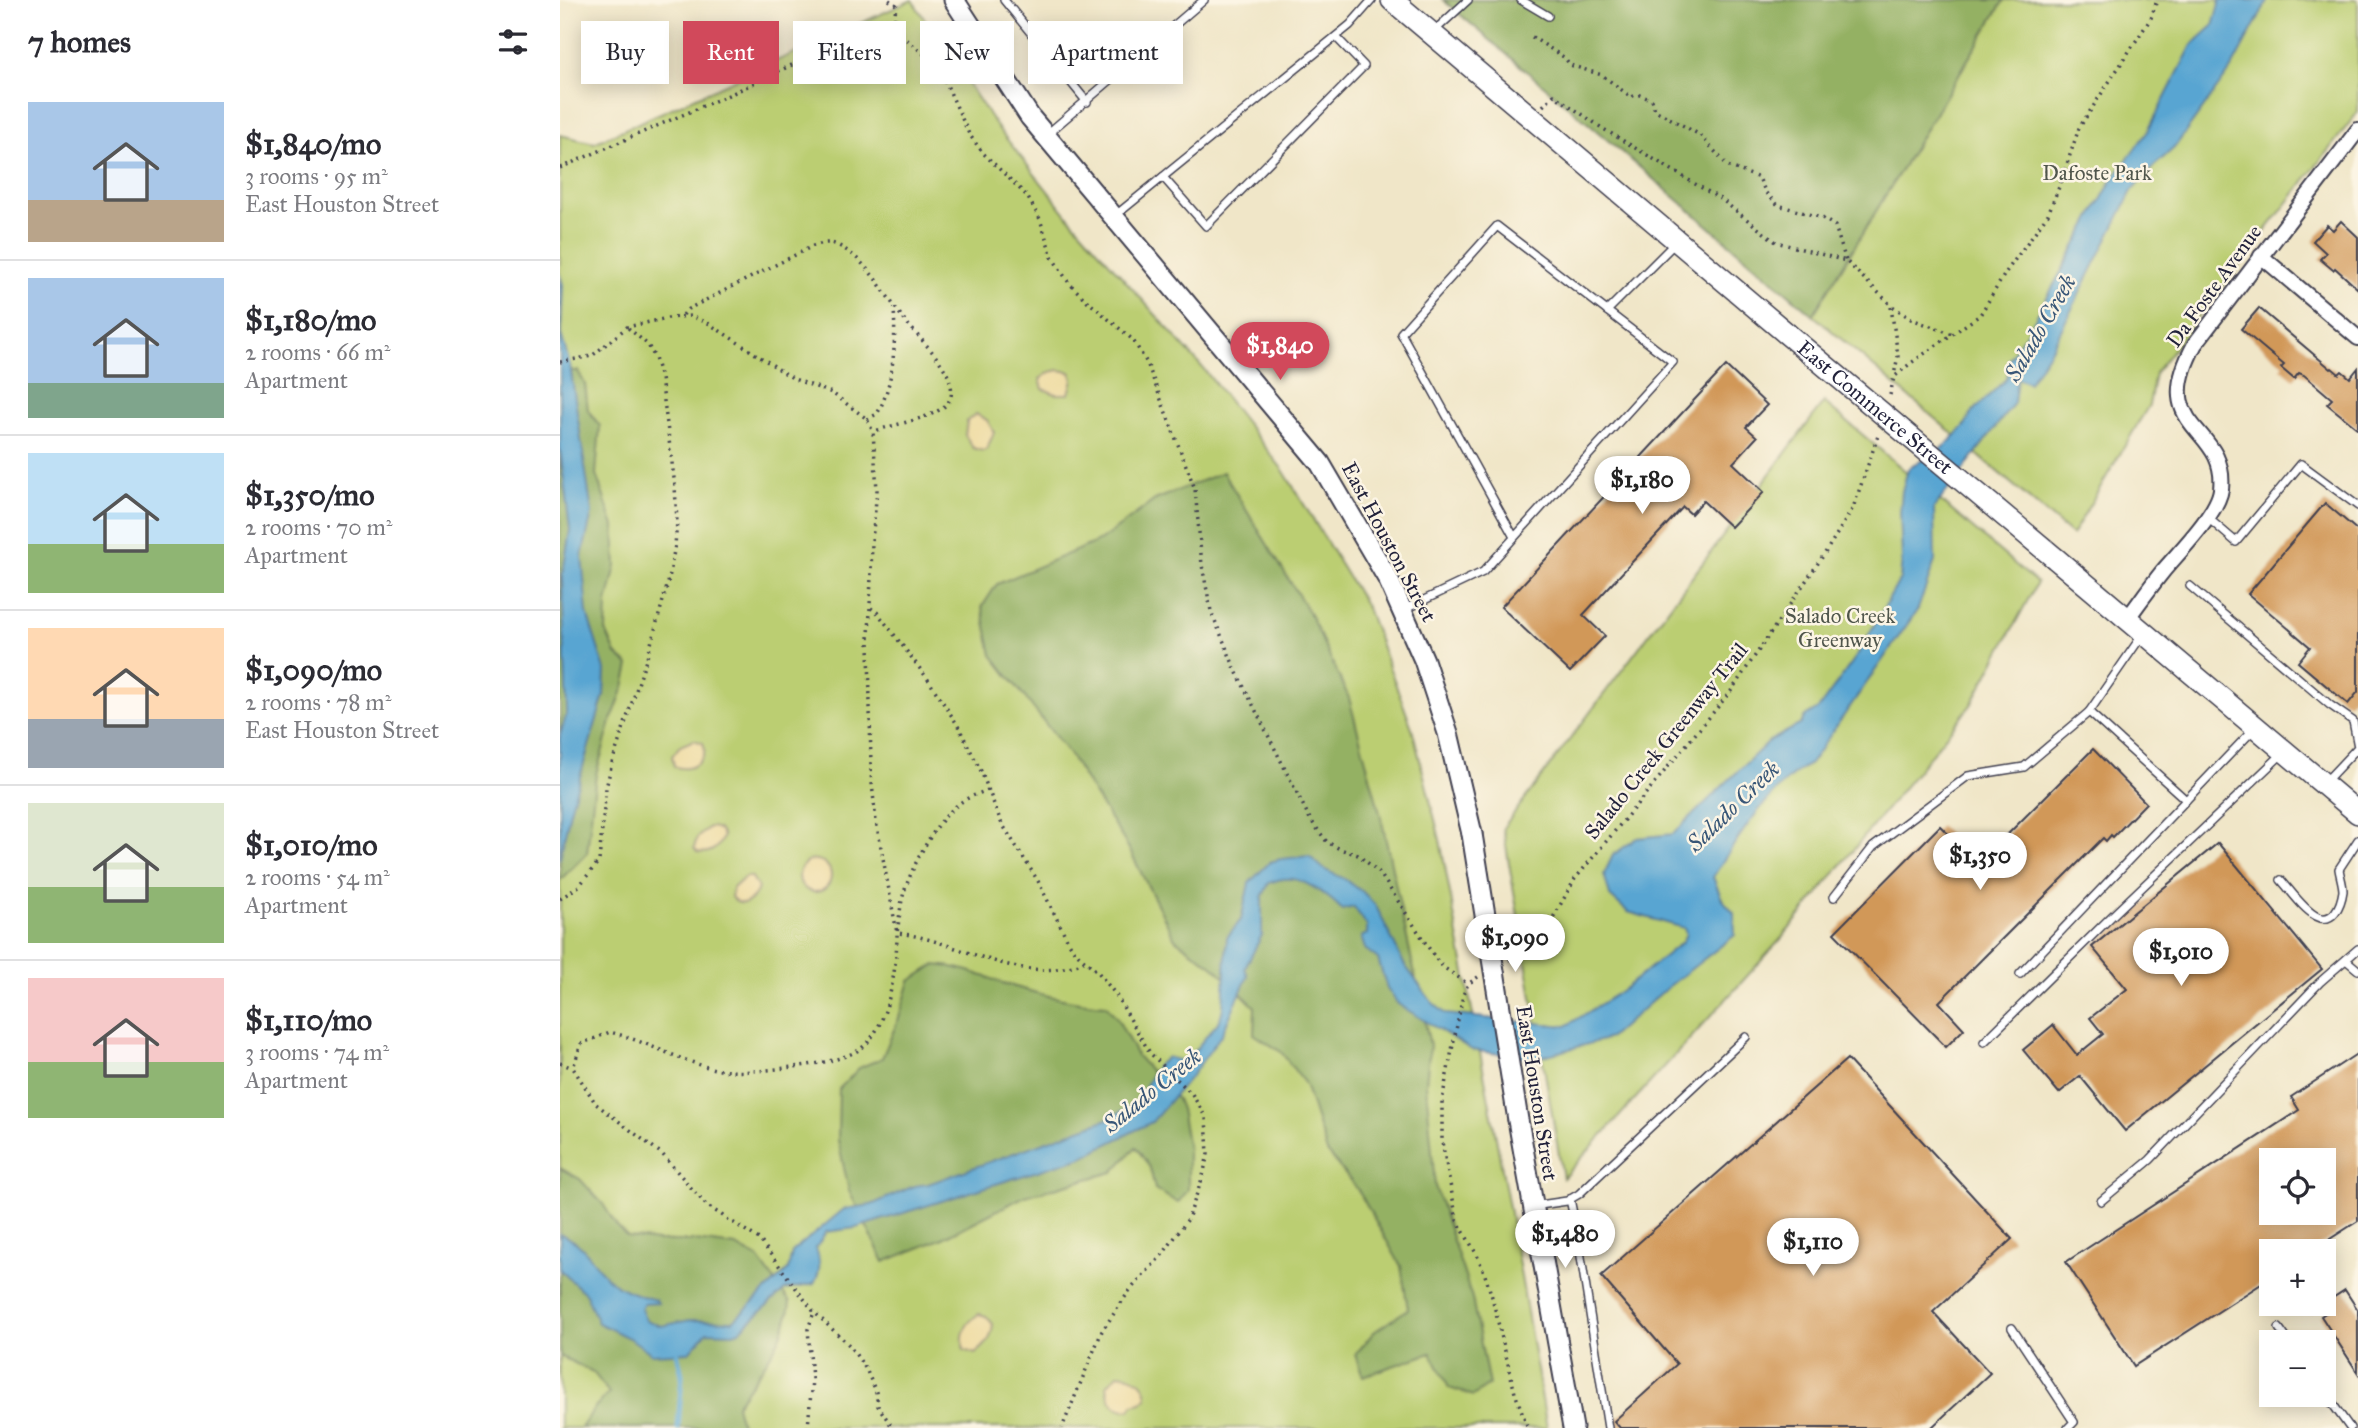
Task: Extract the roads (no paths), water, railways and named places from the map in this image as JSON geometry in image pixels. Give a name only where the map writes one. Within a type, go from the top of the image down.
[{"type":"main road","name":"East Houston Street","points":[[954,0],[996,67],[1046,136],[1320,463],[1388,579],[1424,660],[1448,733],[1472,834],[1518,1120],[1573,1428]]},
{"type":"main road","name":"East Commerce Street","points":[[1392,0],[2358,813]]},
{"type":"street","name":"Da Foste Avenue","points":[[2127,619],[2207,517],[2221,491],[2220,471],[2212,449],[2183,411],[2178,392],[2183,365],[2195,344],[2358,130]]},
{"type":"street","points":[[2261,256],[2358,338]]},
{"type":"lane","points":[[1003,0],[1087,102]]},
{"type":"lane","points":[[1046,136],[1204,0]]},
{"type":"lane","points":[[1113,218],[1350,26],[1372,0]]},
{"type":"lane","points":[[1432,33],[1468,0]]},
{"type":"lane","points":[[1521,0],[1548,16]]},
{"type":"lane","points":[[1163,177],[1206,226],[1364,66],[1336,37]]},
{"type":"lane","points":[[1402,611],[1483,572],[1673,362],[1497,226],[1401,333],[1514,537]]},
{"type":"lane","points":[[1607,311],[1677,241]]},
{"type":"lane","points":[[2207,517],[2236,542],[2301,464],[2358,506]]},
{"type":"lane","points":[[2190,586],[2330,705],[2353,721],[2358,747],[2323,784]]},
{"type":"lane","points":[[1834,897],[1873,847],[1968,776],[2024,767],[2088,712],[2144,633]]},
{"type":"lane","points":[[2088,712],[2186,800]]},
{"type":"lane","points":[[2020,974],[2256,727]]},
{"type":"lane","points":[[1984,1042],[2285,751]]},
{"type":"lane","points":[[2281,880],[2314,915],[2324,919],[2331,917],[2339,908],[2343,889],[2339,869],[2358,840]]},
{"type":"lane","points":[[2101,1200],[2150,1160],[2320,982],[2358,949]]},
{"type":"lane","points":[[2346,960],[2358,970]]},
{"type":"lane","points":[[1533,1206],[1570,1199],[1579,1194],[1746,1037]]},
{"type":"lane","points":[[1570,1199],[1608,1428]]},
{"type":"lane","points":[[2012,1328],[2074,1422],[2068,1428]]},
{"type":"lane","points":[[2335,1407],[2350,1428]]},
{"type":"water","name":"Salado Creek","points":[[2220,0],[2268,0],[2230,71],[2174,148],[2132,191],[2053,346],[2029,383],[2017,378],[2014,403],[1934,508],[1935,561],[1918,609],[1810,764],[1768,799],[1713,877],[1722,899],[1734,913],[1735,935],[1668,987],[1610,1038],[1533,1059],[1472,1050],[1398,1004],[1387,988],[1378,959],[1365,949],[1361,937],[1367,934],[1367,926],[1354,907],[1342,910],[1319,891],[1299,880],[1275,881],[1269,883],[1262,897],[1262,935],[1245,968],[1248,976],[1222,1034],[1193,1074],[1152,1122],[1082,1157],[856,1228],[826,1232],[816,1248],[820,1266],[814,1284],[785,1290],[739,1331],[707,1332],[689,1352],[652,1354],[631,1339],[598,1323],[586,1294],[560,1270],[560,1234],[580,1246],[616,1285],[656,1300],[658,1303],[644,1304],[641,1309],[646,1320],[661,1326],[690,1320],[733,1321],[788,1270],[792,1252],[844,1209],[871,1205],[914,1186],[928,1184],[1105,1120],[1136,1104],[1157,1066],[1167,1057],[1181,1061],[1190,1056],[1220,1020],[1227,937],[1241,920],[1249,883],[1270,862],[1309,856],[1325,870],[1363,892],[1376,906],[1404,964],[1432,1002],[1446,1014],[1566,1026],[1623,990],[1682,942],[1686,934],[1684,928],[1628,912],[1610,896],[1604,874],[1613,855],[1637,838],[1673,834],[1769,741],[1801,724],[1804,718],[1819,708],[1858,654],[1900,579],[1900,512],[1908,469],[1945,446],[1964,427],[1972,412],[2006,379],[2008,361],[2035,319],[2112,180],[2148,131],[2192,45],[2213,26]]},
{"type":"water","points":[[560,274],[563,285],[561,334],[570,365],[592,513],[582,556],[587,613],[605,670],[604,695],[570,811],[560,859],[560,735],[567,713],[562,578],[570,530],[560,448]]},
{"type":"waterway","points":[[676,1348],[682,1375],[678,1428]]},
{"type":"park label","name":"Dafoste Park","points":[[2097,173]]},
{"type":"park label","name":"Salado Creek Greenway","points":[[1840,628]]}]
